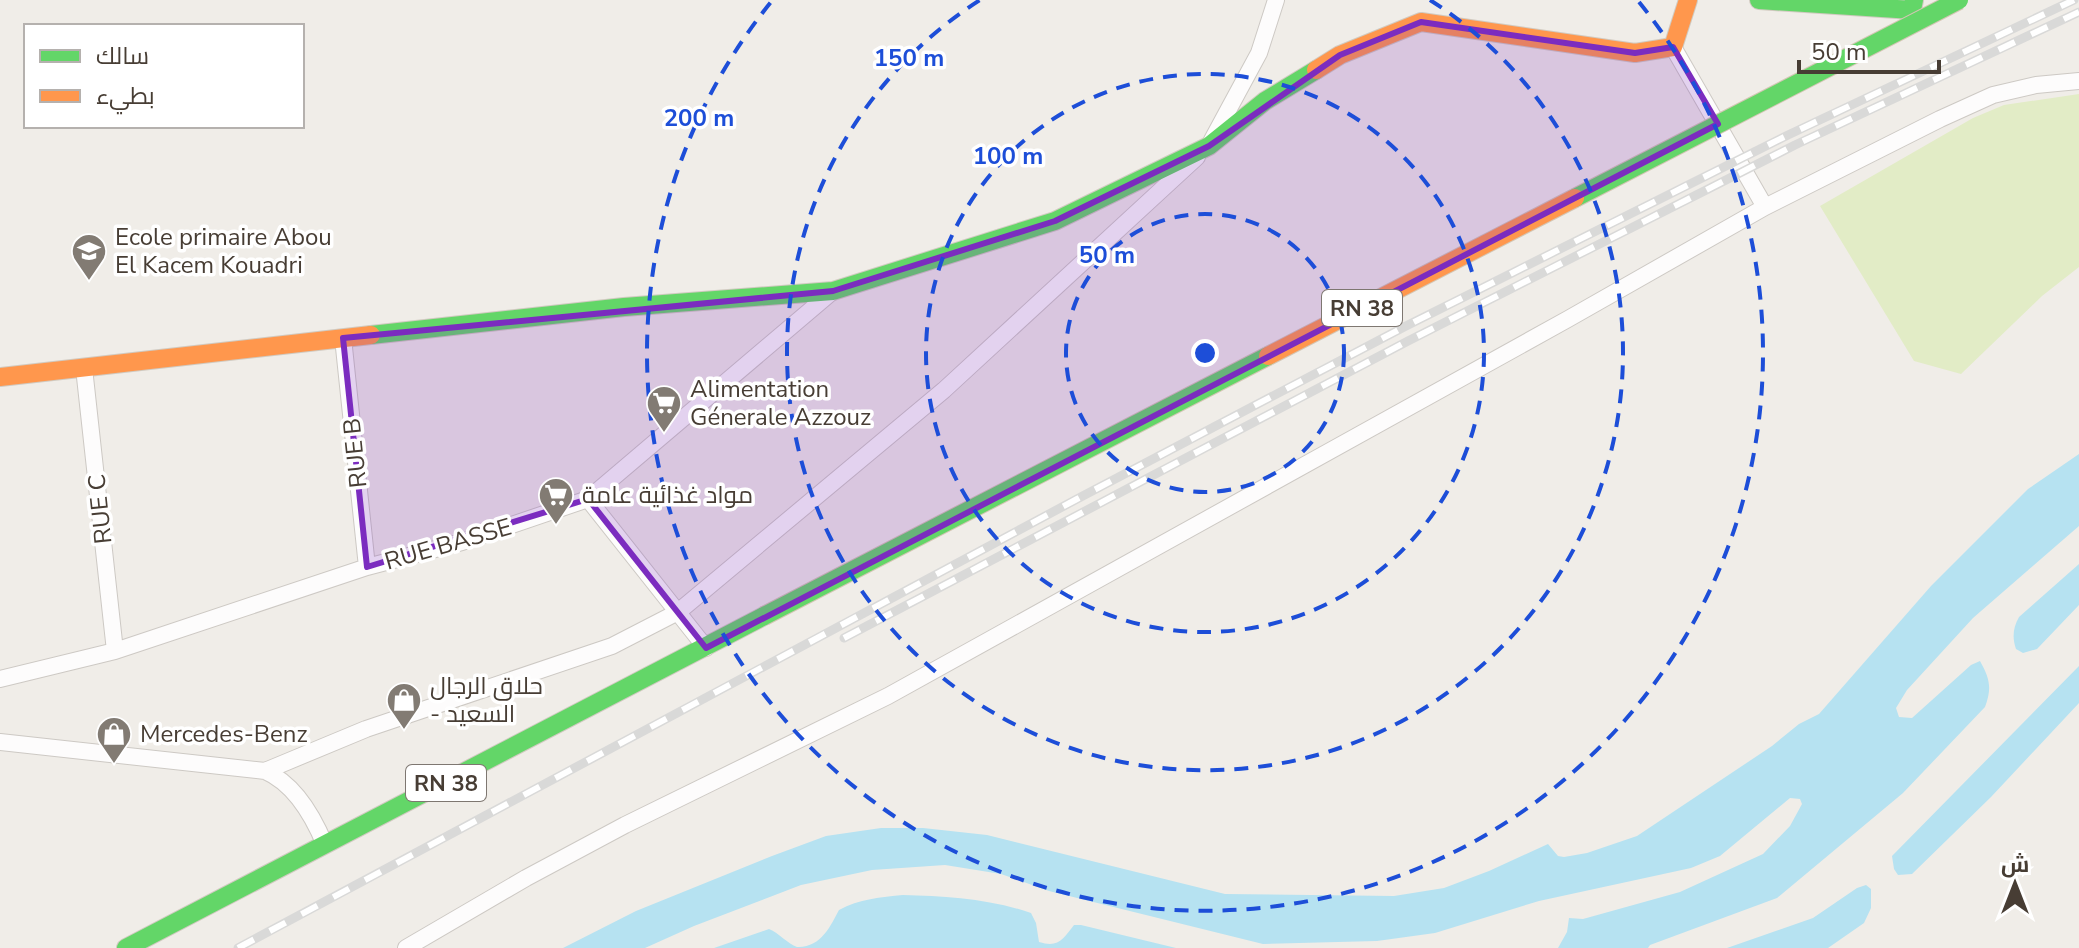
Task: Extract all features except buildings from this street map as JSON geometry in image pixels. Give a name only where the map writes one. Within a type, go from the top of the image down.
[{"type":"main road","points":[[0,377],[624,307],[833,291],[1055,221],[1209,146],[1265,101],[1340,55],[1421,22],[1635,53],[1673,47],[1688,0]]},
{"type":"main road","points":[[1759,0],[1913,5]]},
{"type":"main road","name":"RN 38","points":[[126,948],[1959,0]]},
{"type":"street","points":[[265,771],[366,729],[612,646],[678,612],[944,390],[1209,146],[1259,53],[1276,0]]},
{"type":"street","points":[[1673,47],[1765,207]]},
{"type":"street","points":[[406,948],[625,825],[888,696],[1555,327],[1765,207],[1993,95],[2036,85],[2079,81]]},
{"type":"street","name":"RUE BASSE","points":[[0,679],[115,651],[367,567],[462,542],[588,499],[833,291]]},
{"type":"street","name":"RUE B","points":[[343,338],[367,567]]},
{"type":"street","name":"RUE C","points":[[84,368],[115,651]]},
{"type":"street","points":[[588,499],[706,648]]},
{"type":"street","points":[[0,742],[265,771],[278,776],[296,795],[315,820],[325,845]]},
{"type":"highlighted area","points":[[1421,22],[1635,53],[1673,47],[1718,124],[706,648],[588,499],[367,567],[343,338],[833,291],[1055,221],[1209,146],[1340,55]]},
{"type":"green space","points":[[2079,94],[2079,267],[2042,296],[1961,374],[1914,361],[1820,206],[1973,118],[2004,105]]},
{"type":"water","points":[[2079,454],[2079,526],[1973,618],[1907,690],[1896,708],[1899,717],[1912,718],[1971,665],[1980,661],[1989,684],[1985,707],[1903,793],[1777,898],[1648,948],[1558,948],[1567,932],[1569,918],[1583,919],[1680,892],[1763,854],[1790,826],[1802,804],[1800,799],[1790,798],[1720,856],[1691,868],[1539,901],[1435,933],[1377,941],[1263,944],[1049,891],[1001,874],[945,865],[872,870],[801,885],[645,948],[563,948],[636,911],[772,856],[826,836],[881,828],[923,828],[987,835],[1225,894],[1394,896],[1444,888],[1548,844],[1558,856],[1587,853],[1637,836],[1772,746],[1799,724],[1819,714],[1931,586],[2028,489]]},
{"type":"water","points":[[2079,564],[2079,605],[2037,649],[2023,653],[2016,649],[2014,633],[2019,617]]},
{"type":"water","points":[[2079,666],[2079,703],[1991,797],[1912,874],[1898,875],[1892,856]]},
{"type":"water","points":[[1866,885],[1871,889],[1871,908],[1864,923],[1828,948],[1727,948],[1813,918]]},
{"type":"water","points":[[903,895],[968,899],[1031,913],[1039,942],[1046,944],[1060,941],[1074,925],[1081,925],[1176,948],[714,948],[769,929],[794,946],[813,944],[824,934],[839,910],[862,901]]},
{"type":"railway","points":[[238,948],[1404,327],[1788,135],[2074,0]]},
{"type":"railway","points":[[844,638],[1408,341],[1795,145],[2079,12]]},
{"type":"traffic: fast","points":[[1759,0],[1912,10],[1914,0]]},
{"type":"traffic: fast","points":[[1575,198],[1959,0]]},
{"type":"traffic: fast","points":[[371,335],[624,307],[833,291],[1055,221],[1209,146],[1265,101],[1316,70]]},
{"type":"traffic: fast","points":[[764,616],[1268,356]]},
{"type":"traffic: fast","points":[[126,948],[764,616]]},
{"type":"traffic: slow","points":[[1316,70],[1340,55],[1421,22],[1635,53],[1673,47],[1688,0]]},
{"type":"traffic: slow","points":[[1268,356],[1575,198]]},
{"type":"traffic: slow","points":[[0,377],[371,335]]},
{"type":"place","name":"Ecole primaire Abou El Kacem Kouadri","points":[[89,282]]},
{"type":"place","name":"Alimentation Génerale Azzouz","points":[[664,434]]},
{"type":"place","name":"مواد غذائية عامة","points":[[556,526]]},
{"type":"place","name":"حلاق الرجال - السعيد","points":[[404,731]]},
{"type":"place","name":"Mercedes-Benz","points":[[114,765]]}]
